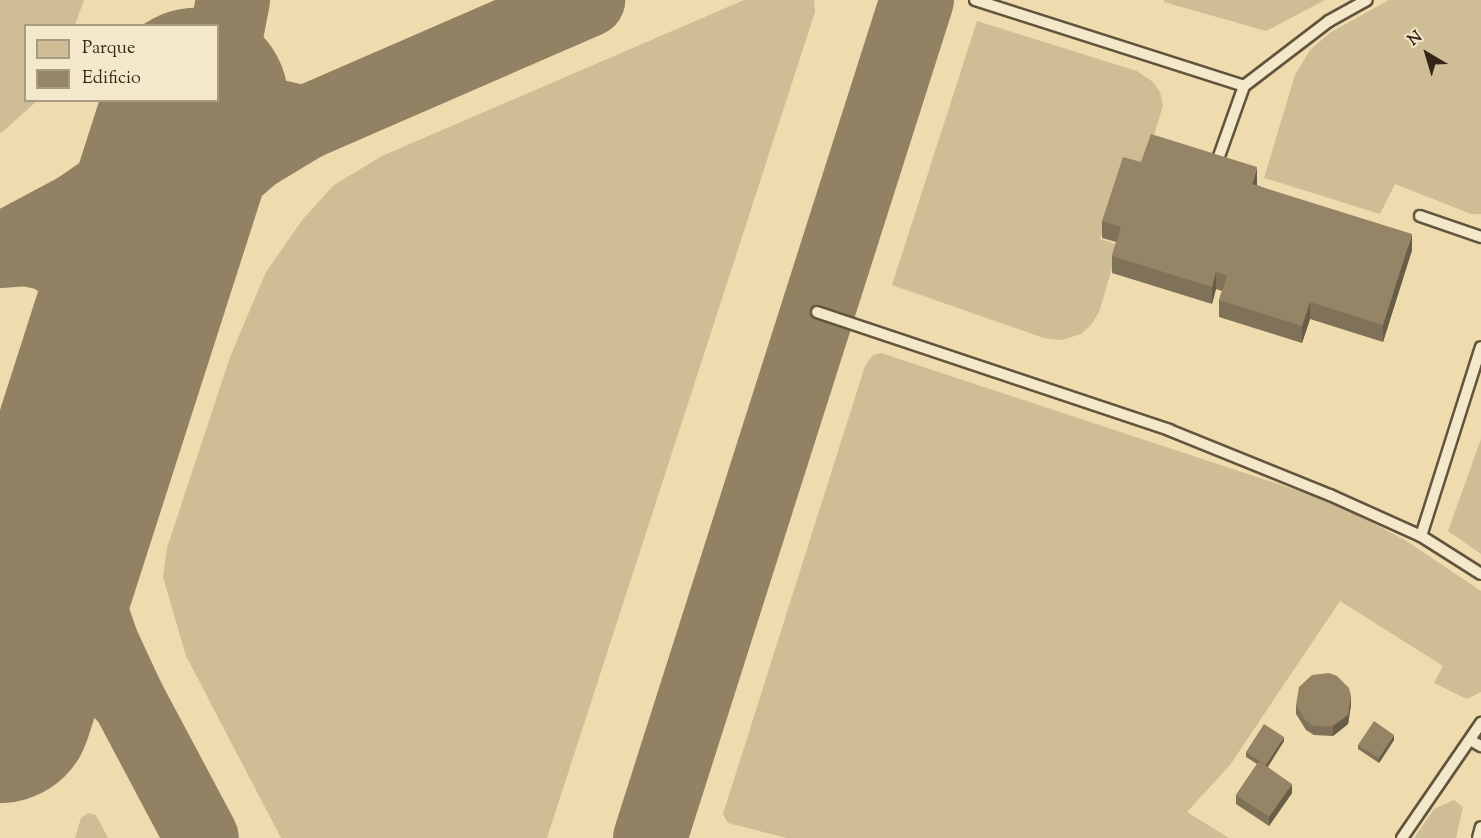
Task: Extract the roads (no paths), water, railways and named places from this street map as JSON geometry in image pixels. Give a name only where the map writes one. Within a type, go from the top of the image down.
[{"type":"lane","points":[[975,0],[1244,87]]},
{"type":"lane","points":[[1218,159],[1244,87],[1329,21],[1367,0]]},
{"type":"lane","points":[[1420,216],[1481,237]]},
{"type":"lane","points":[[817,312],[1169,430],[1330,495],[1421,536],[1481,574]]},
{"type":"lane","points":[[1421,536],[1481,347]]},
{"type":"lane","points":[[1402,838],[1481,723]]},
{"type":"lane","points":[[1470,740],[1481,746]]},
{"type":"lane","points":[[1478,838],[1481,827]]}]
